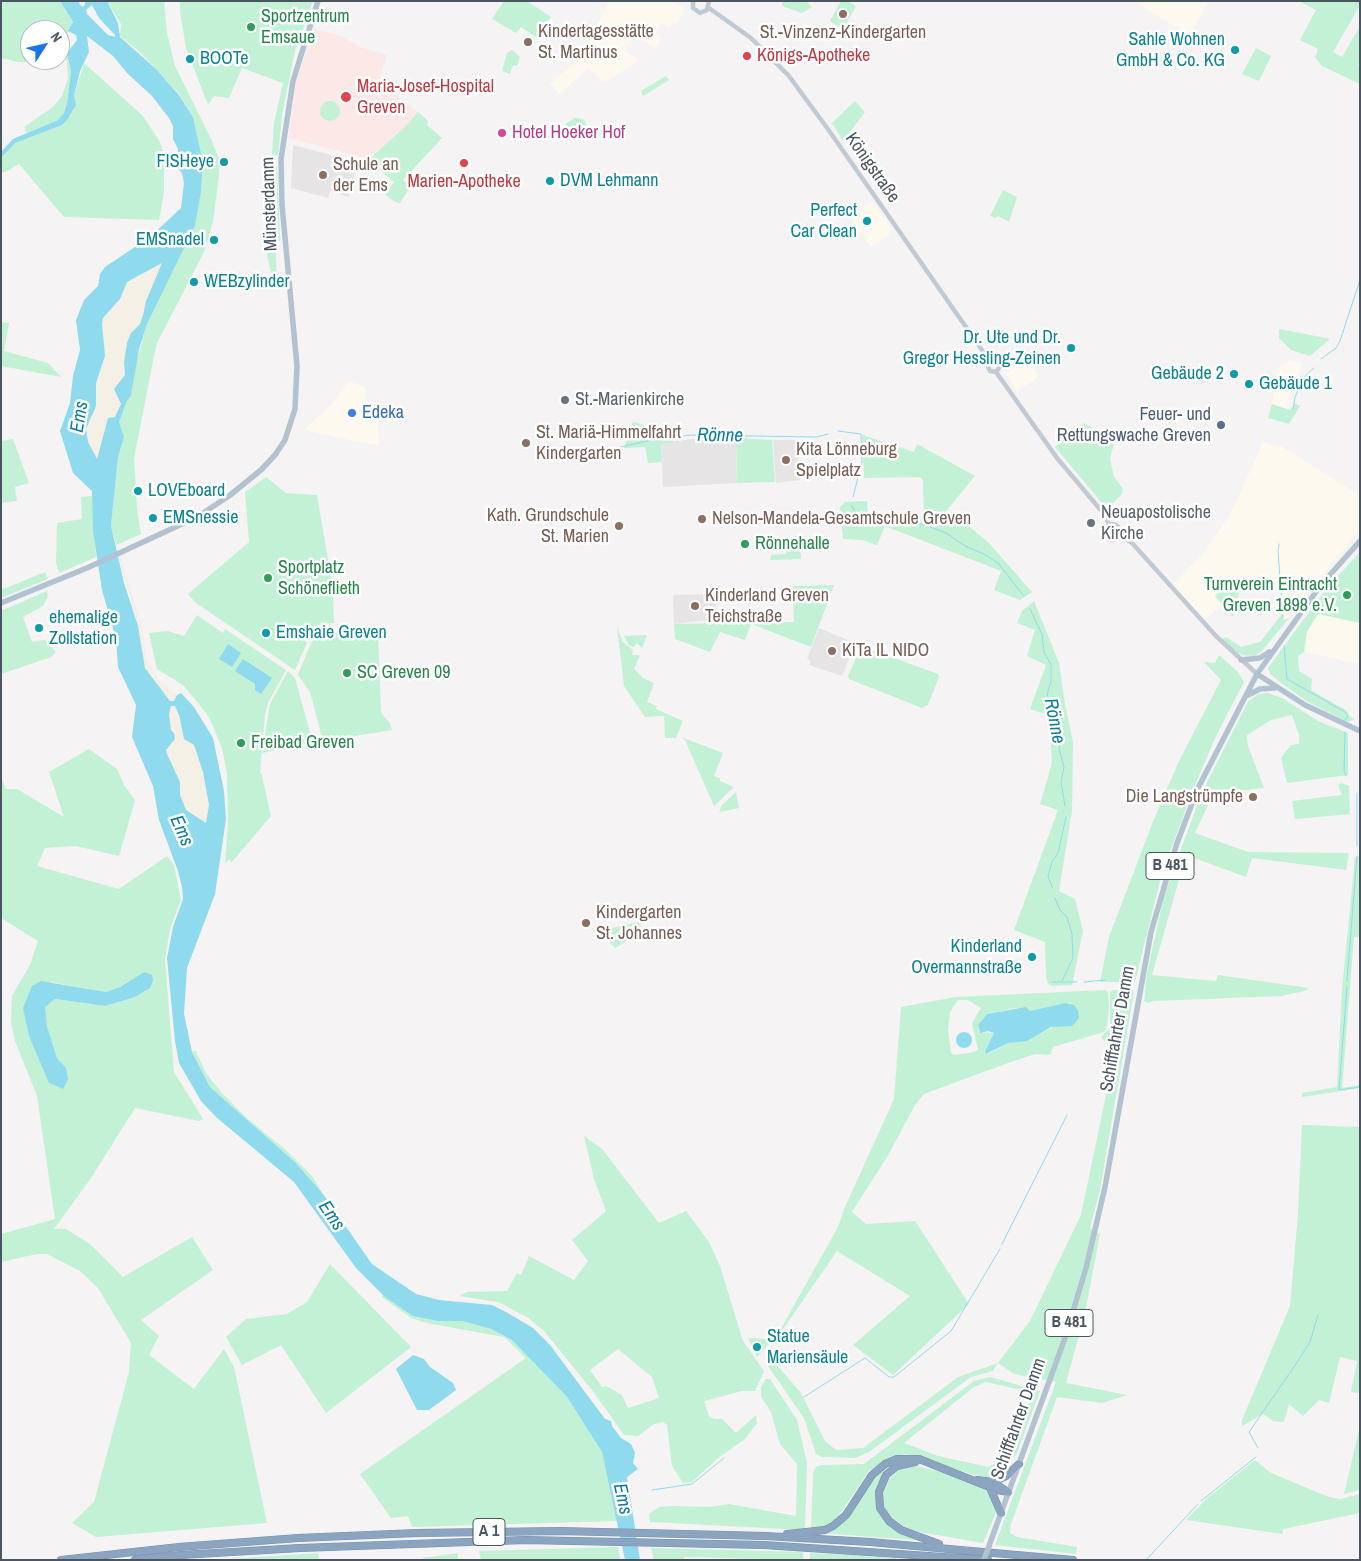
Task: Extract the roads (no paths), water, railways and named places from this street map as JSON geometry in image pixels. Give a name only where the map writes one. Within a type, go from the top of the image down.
[{"type":"highway","points":[[766,1536],[825,1530],[846,1515],[872,1475],[884,1464],[905,1458],[919,1459],[1008,1492]]},
{"type":"highway","points":[[928,1463],[905,1463],[886,1474],[878,1492],[880,1508],[889,1521],[901,1530],[948,1548]]},
{"type":"highway","points":[[991,1485],[1006,1476],[1019,1464]]},
{"type":"highway","points":[[991,1485],[1001,1513]]},
{"type":"highway","name":"A 1","points":[[61,1560],[179,1547],[298,1538],[417,1533],[599,1531],[766,1536],[948,1548],[1074,1560]]},
{"type":"highway","name":"A 1","points":[[135,1560],[181,1554],[419,1542],[599,1540],[861,1550],[988,1560]]},
{"type":"main road","name":"Münsterdamm","points":[[1,603],[87,568],[196,517],[229,496],[270,462],[285,440],[295,409],[297,366],[282,205],[281,159],[293,80],[318,1]]},
{"type":"main road","name":"Schifffahrter Damm","points":[[984,1560],[1064,1338],[1086,1268],[1104,1187],[1151,932],[1177,842],[1198,788],[1257,674],[1273,649],[1321,585],[1360,541]]},
{"type":"main road","name":"B 481","points":[[1241,660],[1260,658],[1273,649]]},
{"type":"main road","points":[[1257,674],[1305,705],[1360,731]]},
{"type":"main road","points":[[1245,697],[1260,689],[1278,689]]},
{"type":"street","points":[[686,1],[693,3],[695,11],[700,13],[709,8],[709,1]]},
{"type":"street","name":"Königstraße","points":[[709,8],[751,38],[789,76],[991,363],[998,364],[999,368],[996,372],[1056,458],[1104,514],[1109,524],[1117,526],[1120,534],[1132,543],[1204,623],[1257,674]]},
{"type":"street","name":"Königstraße","points":[[1109,524],[1104,529],[1106,538],[1115,540],[1120,534]]},
{"type":"water","name":"Ems","points":[[60,1],[78,1],[82,7],[85,5],[85,1],[107,1],[118,23],[120,37],[156,69],[179,95],[193,117],[203,162],[201,192],[195,226],[147,324],[139,349],[131,395],[119,422],[124,437],[118,457],[111,526],[124,583],[138,626],[145,668],[170,701],[174,701],[177,695],[181,693],[194,707],[213,738],[224,791],[226,819],[215,894],[187,968],[184,1014],[192,1052],[210,1087],[296,1163],[323,1194],[372,1264],[416,1294],[439,1300],[492,1305],[533,1328],[550,1345],[605,1419],[611,1421],[612,1426],[621,1438],[631,1444],[635,1453],[633,1463],[638,1469],[627,1477],[640,1560],[625,1560],[602,1452],[567,1397],[512,1340],[491,1329],[462,1321],[438,1321],[413,1316],[385,1297],[356,1268],[294,1182],[216,1117],[201,1101],[179,1063],[167,958],[173,927],[183,899],[182,887],[159,820],[153,786],[132,737],[136,705],[118,667],[116,639],[102,590],[93,531],[92,491],[73,473],[60,431],[70,403],[73,376],[80,350],[76,320],[84,300],[98,286],[100,274],[105,267],[150,237],[181,208],[184,183],[182,173],[178,169],[178,149],[173,139],[173,126],[169,118],[152,96],[128,74],[113,56],[87,36],[89,52],[80,71],[74,96],[76,105],[68,119],[62,125],[15,143],[1,158],[1,152],[13,139],[58,120],[64,113],[71,71],[70,49],[77,40],[76,35],[70,32],[73,22]],"holes":[[[92,5],[99,18],[115,35],[115,37],[108,35],[87,14],[86,10]],[[162,263],[146,301],[140,324],[131,333],[127,343],[124,362],[125,375],[114,389],[121,404],[115,417],[108,418],[97,459],[88,442],[86,429],[96,406],[96,383],[105,356],[103,318],[120,299],[127,282]],[[171,706],[175,706],[179,715],[184,739],[194,745],[203,772],[209,805],[206,823],[186,810],[180,795],[180,782],[167,754],[166,750],[175,739],[174,733],[171,730],[169,714]]]},
{"type":"water","points":[[228,644],[241,653],[232,667],[219,659]]},
{"type":"water","points":[[243,659],[272,678],[261,694],[255,690],[255,684],[235,671]]},
{"type":"water","points":[[144,972],[152,975],[153,980],[150,988],[135,997],[105,1006],[55,999],[45,1007],[47,1026],[57,1058],[66,1068],[68,1079],[63,1089],[49,1083],[29,1036],[23,1008],[32,986],[41,981],[106,992],[120,987]]},
{"type":"water","points":[[1066,1003],[1074,1005],[1078,1011],[1079,1018],[1072,1026],[1051,1027],[1027,1041],[1008,1043],[986,1054],[985,1051],[994,1033],[988,1031],[980,1033],[978,1025],[987,1014],[1026,1007],[1030,1011]]},
{"type":"water","points":[[964,1032],[972,1040],[964,1048],[956,1040]]},
{"type":"water","points":[[413,1355],[424,1359],[430,1367],[453,1383],[456,1390],[429,1410],[417,1410],[396,1369]]},
{"type":"waterway","points":[[1321,359],[1336,348],[1340,341],[1360,280]]},
{"type":"waterway","points":[[1293,409],[1295,397],[1306,375],[1314,368]]},
{"type":"waterway","name":"Rönne","points":[[838,431],[861,434],[862,462],[853,497]]},
{"type":"waterway","name":"Rönne","points":[[612,449],[651,440],[691,435],[817,437],[828,434]]},
{"type":"waterway","name":"Rönne","points":[[851,505],[859,518],[863,520],[925,525],[946,533],[965,546],[984,554],[998,563],[1023,595]]},
{"type":"waterway","points":[[1279,544],[1283,618]]},
{"type":"waterway","name":"Rönne","points":[[1030,609],[1042,634],[1044,652],[1051,665],[1051,681],[1047,695],[1052,702],[1062,741],[1059,748],[1064,767],[1061,782],[1065,806]]},
{"type":"waterway","points":[[1284,646],[1287,679],[1345,712],[1348,716],[1345,720]]},
{"type":"waterway","points":[[1345,732],[1344,771],[1346,776]]},
{"type":"waterway","points":[[1357,793],[1357,846]]},
{"type":"waterway","name":"Rönne","points":[[1052,887],[1048,876],[1052,862],[1058,853],[1066,817]]},
{"type":"waterway","points":[[1347,981],[1357,856]]},
{"type":"waterway","name":"Rönne","points":[[1055,898],[1060,910],[1067,917],[1072,934],[1073,958],[1062,981]]},
{"type":"waterway","name":"Rönne","points":[[1084,982],[1105,980]]},
{"type":"waterway","name":"Rönne","points":[[1052,982],[1077,982]]},
{"type":"waterway","points":[[1347,987],[1339,1090],[1360,1087]]},
{"type":"waterway","points":[[1002,1244],[1067,1115]]},
{"type":"waterway","points":[[804,1397],[865,1358],[889,1377],[894,1377],[951,1331],[1000,1249]]},
{"type":"waterway","points":[[1290,1373],[1310,1342],[1318,1315]]},
{"type":"waterway","points":[[1258,1448],[1249,1432],[1289,1374]]},
{"type":"waterway","points":[[1201,1501],[1256,1457]]},
{"type":"waterway","points":[[652,1490],[692,1484],[724,1458]]},
{"type":"waterway","points":[[1146,1560],[1198,1504]]},
{"type":"place","name":"St.-Vinzenz-Kindergarten","points":[[843,14]]},
{"type":"place","name":"Sportzentrum Emsaue","points":[[251,27]]},
{"type":"place","name":"Kindertagesstätte St. Martinus","points":[[528,42]]},
{"type":"place","name":"Sahle Wohnen GmbH & Co. KG","points":[[1235,50]]},
{"type":"place","name":"Königs-Apotheke","points":[[747,56]]},
{"type":"place","name":"BOOTe","points":[[190,59]]},
{"type":"place","name":"Maria-Josef-Hospital Greven","points":[[346,97]]},
{"type":"place","name":"Hotel Hoeker Hof","points":[[502,133]]},
{"type":"place","name":"FISHeye","points":[[224,162]]},
{"type":"place","name":"Marien-Apotheke","points":[[464,163]]},
{"type":"place","name":"Schule an der Ems","points":[[323,175]]},
{"type":"place","name":"DVM Lehmann","points":[[550,181]]},
{"type":"place","name":"Perfect Car Clean","points":[[867,221]]},
{"type":"place","name":"EMSnadel","points":[[214,240]]},
{"type":"place","name":"WEBzylinder","points":[[194,282]]},
{"type":"place","name":"Dr. Ute und Dr. Gregor Hessling-Zeinen","points":[[1071,348]]},
{"type":"place","name":"Gebäude 2","points":[[1234,374]]},
{"type":"place","name":"Gebäude 1","points":[[1249,384]]},
{"type":"place","name":"St.-Marienkirche","points":[[565,400]]},
{"type":"place","name":"Edeka","points":[[352,413]]},
{"type":"place","name":"Feuer- und Rettungswache Greven","points":[[1221,425]]},
{"type":"place","name":"St. Mariä-Himmelfahrt Kindergarten","points":[[526,443]]},
{"type":"place","name":"Kita Lönneburg Spielplatz","points":[[786,460]]},
{"type":"place","name":"LOVEboard","points":[[138,491]]},
{"type":"place","name":"EMSnessie","points":[[153,518]]},
{"type":"place","name":"Nelson-Mandela-Gesamtschule Greven","points":[[702,519]]},
{"type":"place","name":"Neuapostolische Kirche","points":[[1091,523]]},
{"type":"place","name":"Kath. Grundschule St. Marien","points":[[619,526]]},
{"type":"place","name":"Rönnehalle","points":[[745,544]]},
{"type":"place","name":"Sportplatz Schöneflieth","points":[[268,578]]},
{"type":"place","name":"Turnverein Eintracht Greven 1898 e.V.","points":[[1347,595]]},
{"type":"place","name":"Kinderland Greven Teichstraße","points":[[695,606]]},
{"type":"place","name":"ehemalige Zollstation","points":[[39,628]]},
{"type":"place","name":"Emshaie Greven","points":[[266,633]]},
{"type":"place","name":"KiTa IL NIDO","points":[[832,651]]},
{"type":"place","name":"SC Greven 09","points":[[347,673]]},
{"type":"place","name":"Freibad Greven","points":[[241,743]]},
{"type":"place","name":"Die Langstrümpfe","points":[[1253,797]]},
{"type":"place","name":"Kindergarten St. Johannes","points":[[586,923]]},
{"type":"place","name":"Kinderland Overmannstraße","points":[[1032,957]]},
{"type":"place","name":"Statue Mariensäule","points":[[757,1347]]}]
